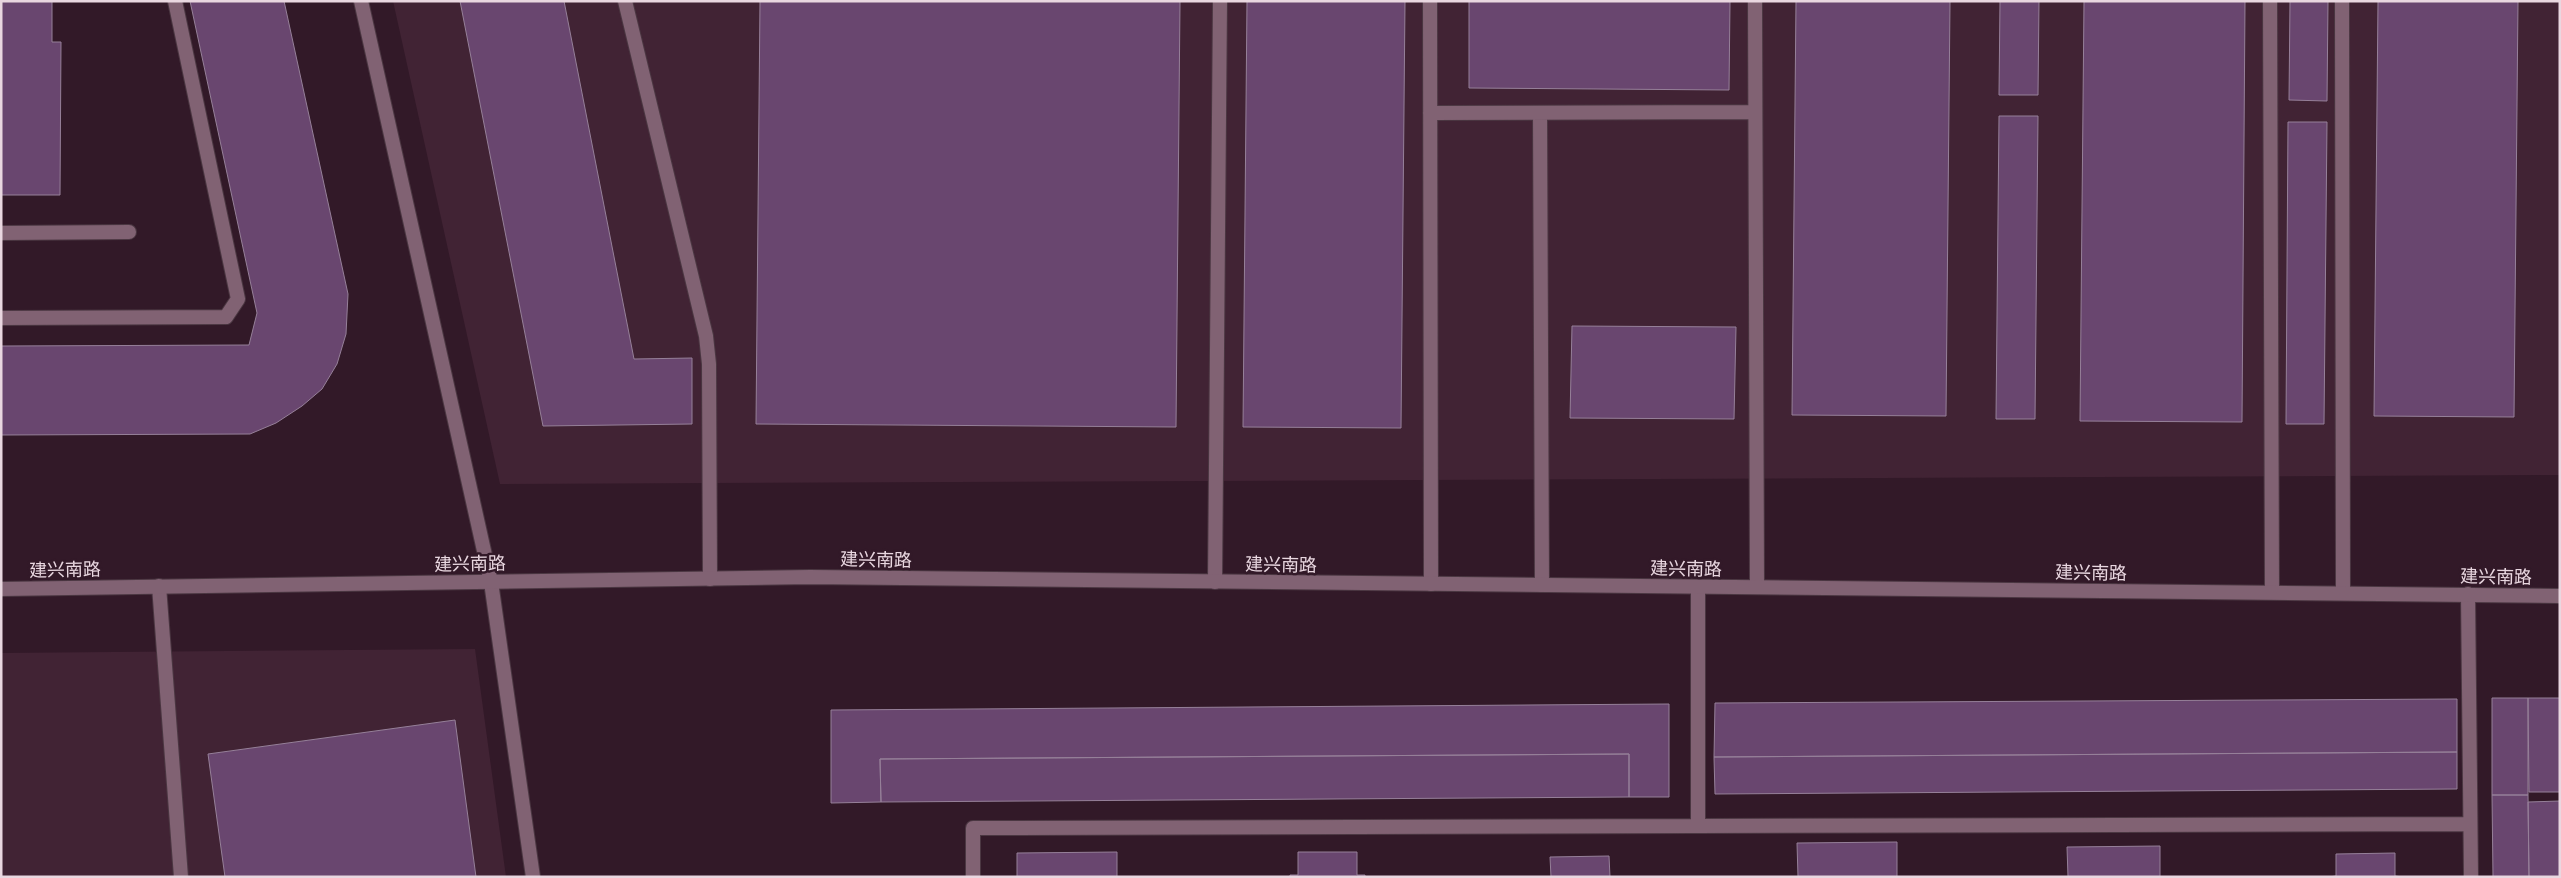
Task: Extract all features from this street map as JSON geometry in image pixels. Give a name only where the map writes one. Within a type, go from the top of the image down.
[{"type":"street","points":[[1,318],[226,317],[238,300],[175,1]]},
{"type":"street","points":[[361,1],[409,224],[491,582],[533,877]]},
{"type":"street","points":[[625,1],[706,336],[709,364],[710,579]]},
{"type":"street","points":[[1215,582],[1220,1]]},
{"type":"street","points":[[1430,1],[1431,584]]},
{"type":"street","points":[[1755,1],[1757,587]]},
{"type":"street","points":[[2270,1],[2272,592]]},
{"type":"street","points":[[2342,1],[2343,593]]},
{"type":"street","points":[[1430,113],[1756,112]]},
{"type":"street","points":[[1540,113],[1542,585]]},
{"type":"street","points":[[1,232],[129,232]]},
{"type":"street","name":"建兴南路","points":[[1,589],[810,577],[2560,596]]},
{"type":"street","points":[[159,586],[181,877]]},
{"type":"street","points":[[1698,587],[1698,826]]},
{"type":"street","points":[[2468,594],[2470,877]]},
{"type":"street","points":[[974,877],[973,828],[2470,824]]},
{"type":"shaded area","points":[[393,1],[2560,1],[2560,475],[500,484]]},
{"type":"shaded area","points":[[475,649],[506,877],[1,877],[1,653]]},
{"type":"building","points":[[1,1],[52,1],[52,42],[61,42],[60,195],[1,195]]},
{"type":"building","points":[[190,1],[284,1],[348,294],[346,334],[337,364],[322,389],[302,406],[276,423],[250,434],[1,435],[1,346],[249,345],[257,313]]},
{"type":"building","points":[[460,1],[564,1],[634,359],[692,358],[692,424],[543,426]]},
{"type":"building","points":[[760,1],[1180,1],[1176,427],[756,424]]},
{"type":"building","points":[[1247,1],[1405,1],[1401,428],[1243,427]]},
{"type":"building","points":[[1469,1],[1730,1],[1729,90],[1469,88]]},
{"type":"building","points":[[1796,1],[1950,1],[1946,416],[1792,415]]},
{"type":"building","points":[[2000,1],[2039,1],[2038,95],[1999,95]]},
{"type":"building","points":[[2084,1],[2245,1],[2242,422],[2080,421]]},
{"type":"building","points":[[2290,1],[2328,1],[2327,101],[2289,100]]},
{"type":"building","points":[[2378,1],[2518,1],[2514,417],[2374,416]]},
{"type":"building","points":[[1999,116],[2038,116],[2035,419],[1996,419]]},
{"type":"building","points":[[2288,122],[2327,122],[2324,424],[2286,424]]},
{"type":"building","points":[[1572,326],[1736,327],[1734,419],[1570,418]]},
{"type":"building","points":[[2492,698],[2528,698],[2528,795],[2492,795]]},
{"type":"building","points":[[2528,698],[2560,698],[2560,792],[2529,792]]},
{"type":"building","points":[[2457,699],[2457,752],[1714,757],[1715,703]]},
{"type":"building","points":[[1669,704],[1669,797],[1629,797],[1629,754],[880,759],[881,802],[831,803],[831,710]]},
{"type":"building","points":[[455,720],[476,877],[225,877],[208,754]]},
{"type":"building","points":[[2457,752],[2457,789],[1715,794],[1714,757]]},
{"type":"building","points":[[1629,754],[1629,797],[881,802],[880,759]]},
{"type":"building","points":[[2492,795],[2528,795],[2529,877],[2493,877]]},
{"type":"building","points":[[2560,801],[2560,877],[2529,877],[2528,802]]},
{"type":"building","points":[[1897,842],[1897,877],[1798,877],[1797,843]]},
{"type":"building","points":[[2160,846],[2160,877],[2068,877],[2067,847]]},
{"type":"building","points":[[1117,852],[1117,877],[1017,877],[1017,853]]},
{"type":"building","points":[[1298,852],[1357,852],[1357,875],[1365,875],[1365,877],[1290,877],[1290,875],[1298,875]]},
{"type":"building","points":[[2395,853],[2395,876],[2403,877],[2328,877],[2336,876],[2336,854]]},
{"type":"building","points":[[1609,856],[1610,877],[1551,877],[1550,857]]}]
